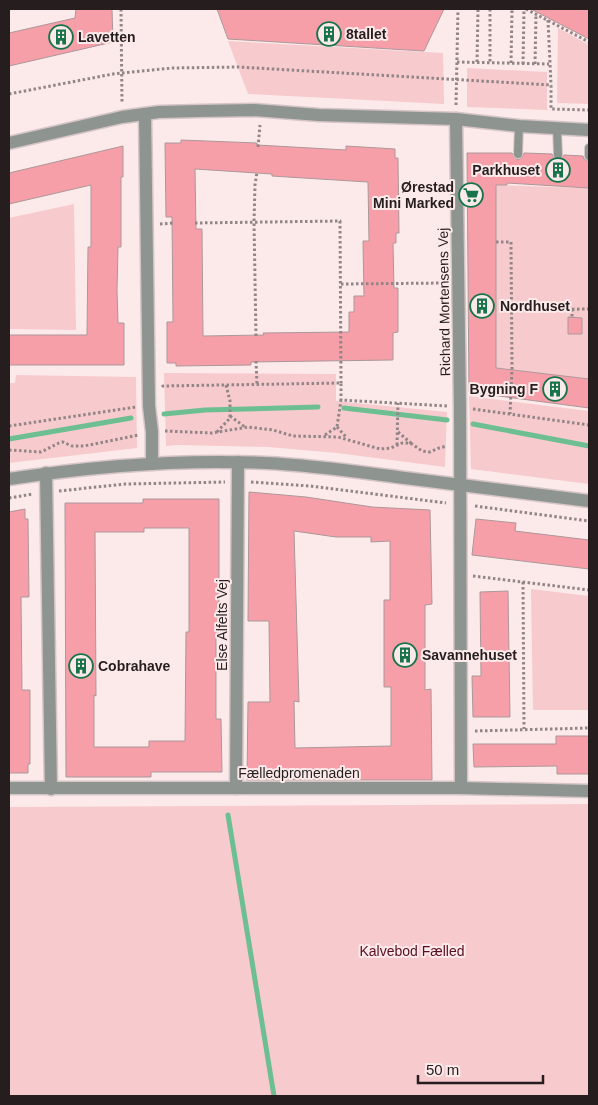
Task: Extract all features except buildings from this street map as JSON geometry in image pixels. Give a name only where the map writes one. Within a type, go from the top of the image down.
[{"type":"street","points":[[9,143],[122,117],[183,111],[260,111],[319,115],[456,119],[519,126],[589,130]]},
{"type":"street","points":[[145,114],[149,406],[152,432],[152,464]]},
{"type":"street","name":"Richard Mortensens Vej","points":[[456,119],[459,283],[459,485]]},
{"type":"street","points":[[9,479],[46,473],[152,464],[238,462],[311,466],[589,501]]},
{"type":"street","name":"Else Alfelts Vej","points":[[236,788],[238,462]]},
{"type":"street","points":[[46,473],[51,788]]},
{"type":"street","points":[[459,485],[461,788]]},
{"type":"street","name":"Fælledpromenaden","points":[[9,788],[461,788],[589,791]]},
{"type":"lane","points":[[518,154],[519,126]]},
{"type":"lane","points":[[557,128],[558,155]]},
{"type":"lane","points":[[589,148],[589,156]]},
{"type":"path","points":[[121,9],[122,117]]},
{"type":"path","points":[[456,119],[458,9]]},
{"type":"path","points":[[478,9],[478,62]]},
{"type":"path","points":[[490,9],[490,63]]},
{"type":"path","points":[[511,63],[512,9]]},
{"type":"path","points":[[524,64],[525,9],[589,42]]},
{"type":"path","points":[[535,64],[536,14]]},
{"type":"path","points":[[548,20],[551,109],[589,110]]},
{"type":"path","points":[[457,62],[549,64]]},
{"type":"path","points":[[9,94],[121,73],[173,68],[238,67],[551,85]]},
{"type":"path","points":[[258,147],[260,111]]},
{"type":"path","points":[[256,336],[254,222],[257,172]]},
{"type":"path","points":[[195,223],[340,221],[341,400],[337,427],[324,436]]},
{"type":"path","points":[[496,242],[511,242],[510,414]]},
{"type":"path","points":[[340,284],[459,283]]},
{"type":"path","points":[[572,309],[572,317]]},
{"type":"path","points":[[512,310],[589,309]]},
{"type":"path","points":[[256,361],[257,384]]},
{"type":"path","points":[[9,426],[149,406],[163,386],[341,383]]},
{"type":"path","points":[[217,433],[225,426],[230,416],[226,385]]},
{"type":"path","points":[[341,400],[460,408],[589,425]]},
{"type":"path","points":[[397,405],[397,445]]},
{"type":"path","points":[[230,416],[246,428]]},
{"type":"path","points":[[337,427],[347,438]]},
{"type":"path","points":[[165,431],[203,434],[246,428],[273,430],[293,436],[347,438],[386,450],[402,443],[412,444]]},
{"type":"path","points":[[398,431],[412,444],[426,452],[446,446]]},
{"type":"path","points":[[9,450],[40,452],[63,442],[72,446],[84,446],[137,435]]},
{"type":"path","points":[[9,498],[46,492],[125,484],[193,481],[238,482],[310,486],[589,521]]},
{"type":"path","points":[[461,574],[589,590]]},
{"type":"path","points":[[523,582],[524,729]]},
{"type":"path","points":[[461,731],[589,728]]},
{"type":"green space","points":[[558,28],[589,45],[589,104],[557,103]]},
{"type":"green space","points":[[228,41],[443,53],[444,104],[248,94]]},
{"type":"green space","points":[[467,68],[547,72],[547,110],[467,107]]},
{"type":"green space","points":[[496,185],[589,188],[589,379],[496,368]]},
{"type":"green space","points":[[74,204],[76,330],[9,329],[9,218]]},
{"type":"green space","points":[[164,373],[336,374],[336,401],[447,412],[445,467],[337,453],[268,447],[166,446]]},
{"type":"green space","points":[[16,375],[136,377],[137,448],[9,463],[9,383],[15,383]]},
{"type":"green space","points":[[469,396],[589,411],[589,484],[471,469]]},
{"type":"green space","points":[[531,589],[589,596],[589,710],[533,710]]},
{"type":"green space","name":"Kalvebod Fælled","points":[[589,804],[589,1096],[9,1096],[9,807]]},
{"type":"waterway","points":[[164,414],[205,410],[318,407]]},
{"type":"waterway","points":[[344,408],[447,420]]},
{"type":"waterway","points":[[9,439],[131,418]]},
{"type":"waterway","points":[[473,424],[589,446]]},
{"type":"waterway","points":[[228,815],[274,1096]]},
{"type":"place","name":"8tallet","points":[[329,34]]},
{"type":"place","name":"Lavetten","points":[[61,37]]},
{"type":"place","name":"Parkhuset","points":[[558,170]]},
{"type":"place","name":"Ørestad Mini Marked","points":[[471,195]]},
{"type":"place","name":"Nordhuset","points":[[482,306]]},
{"type":"place","name":"Bygning F","points":[[555,389]]},
{"type":"place","name":"Savannehuset","points":[[405,655]]},
{"type":"place","name":"Cobrahave","points":[[81,666]]}]
